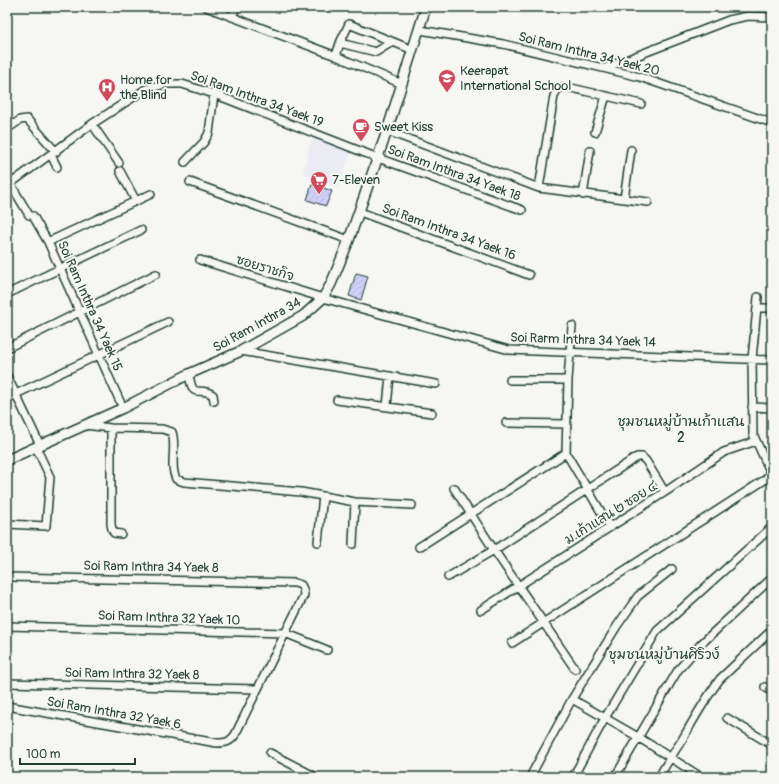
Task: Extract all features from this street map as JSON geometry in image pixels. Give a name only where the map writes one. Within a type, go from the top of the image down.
[{"type":"street","points":[[206,7],[336,56],[402,84]]},
{"type":"street","points":[[232,17],[236,7]]},
{"type":"street","name":"Soi Ram Inthra 34","points":[[7,460],[123,408],[189,374],[241,351],[303,316],[323,298],[350,240],[360,212],[420,30],[426,7]]},
{"type":"street","points":[[605,68],[729,20],[748,16],[772,17]]},
{"type":"street","points":[[336,56],[349,24],[413,50]]},
{"type":"street","name":"Soi Ram Inthra 34 Yaek 20","points":[[420,30],[503,44],[640,76],[772,123]]},
{"type":"street","points":[[340,43],[376,52],[392,42]]},
{"type":"street","name":"Soi Ram Inthra 34 Yaek 19","points":[[8,183],[54,153],[92,124],[146,89],[165,84],[182,84],[214,94],[378,158]]},
{"type":"street","points":[[539,188],[555,91],[558,88],[567,87],[641,104]]},
{"type":"street","points":[[185,162],[204,142],[209,134],[214,94]]},
{"type":"street","points":[[595,132],[606,96]]},
{"type":"street","points":[[7,129],[20,120],[26,119],[54,153],[57,168]]},
{"type":"street","points":[[92,124],[119,163]]},
{"type":"street","points":[[387,131],[539,188],[583,195],[648,202]]},
{"type":"street","points":[[624,199],[631,150]]},
{"type":"street","points":[[583,195],[590,151]]},
{"type":"street","name":"Soi Ram Inthra 34 Yaek 18","points":[[378,158],[522,210]]},
{"type":"street","points":[[120,171],[136,201]]},
{"type":"street","points":[[190,182],[350,240]]},
{"type":"street","name":"Soi Ram Inthra 34 Yaek 15","points":[[8,183],[48,242],[123,408]]},
{"type":"street","points":[[48,242],[151,194]]},
{"type":"street","name":"Soi Ram Inthra 34 Yaek 16","points":[[360,212],[529,275]]},
{"type":"street","points":[[7,294],[141,230]]},
{"type":"street","name":"ซอยราชกิจ","points":[[200,260],[323,298]]},
{"type":"street","points":[[7,348],[156,274]]},
{"type":"street","points":[[512,643],[766,478],[769,474],[769,469],[753,434],[752,359],[758,297]]},
{"type":"street","name":"Soi Rarm Inthra 34 Yaek 14","points":[[323,298],[509,350],[772,360]]},
{"type":"street","points":[[757,308],[772,308]]},
{"type":"street","points":[[7,397],[99,356],[168,322]]},
{"type":"street","points":[[572,326],[568,380],[566,453],[610,527]]},
{"type":"street","points":[[241,351],[436,384]]},
{"type":"street","points":[[189,374],[191,387],[194,390],[210,393],[213,395],[214,401]]},
{"type":"street","points":[[7,376],[16,394],[50,477],[46,526],[7,524]]},
{"type":"street","points":[[387,406],[390,376]]},
{"type":"street","points":[[510,380],[568,380]]},
{"type":"street","points":[[337,400],[432,413]]},
{"type":"street","points":[[752,407],[772,408]]},
{"type":"street","points":[[506,422],[566,424]]},
{"type":"street","points":[[84,425],[111,428],[162,428],[172,432],[175,440],[173,473],[176,479],[184,482],[301,492],[355,502],[412,505]]},
{"type":"street","points":[[111,428],[111,524],[114,533],[121,534]]},
{"type":"street","name":"ม.เก้าแสน ๒ ซอย ๔","points":[[481,610],[665,492],[724,452],[756,441]]},
{"type":"street","points":[[419,546],[566,453]]},
{"type":"street","points":[[448,577],[494,550],[637,457],[642,457],[646,461],[665,492]]},
{"type":"street","points":[[454,488],[494,550],[575,669]]},
{"type":"street","points":[[318,542],[323,496]]},
{"type":"street","points":[[353,544],[355,502]]},
{"type":"street","points":[[573,777],[605,718],[657,631],[772,527]]},
{"type":"street","points":[[530,777],[572,699],[617,626],[638,596],[672,569]]},
{"type":"street","name":"Soi Ram Inthra 34 Yaek 8","points":[[7,577],[294,583],[301,585],[304,595],[285,633]]},
{"type":"street","points":[[615,777],[678,670],[701,644],[772,578]]},
{"type":"street","name":"Soi Ram Inthra 32 Yaek 10","points":[[7,626],[285,633],[327,650]]},
{"type":"street","points":[[659,777],[695,716],[720,679],[772,630]]},
{"type":"street","points":[[257,689],[285,633]]},
{"type":"street","name":"Soi Ram Inthra 32 Yaek 8","points":[[7,683],[257,689]]},
{"type":"street","points":[[766,687],[772,692]]},
{"type":"street","name":"Soi Ram Inthra 32 Yaek 6","points":[[7,706],[217,743],[225,743],[231,741],[235,735],[257,689]]},
{"type":"street","points":[[572,699],[638,737],[701,777]]},
{"type":"street","points":[[727,718],[772,745]]},
{"type":"street","points":[[270,754],[316,777]]},
{"type":"shaded area","points":[[312,137],[351,153],[337,188],[303,173]]},
{"type":"building","name":"7-Eleven","points":[[312,184],[332,191],[326,206],[307,200]]},
{"type":"building","points":[[356,273],[368,276],[361,300],[349,296]]},
{"type":"place","name":"Keerapat International School","points":[[447,93]]},
{"type":"place","name":"Home for the Blind","points":[[107,102]]},
{"type":"place","name":"Sweet Kiss","points":[[361,142]]},
{"type":"place","name":"7-Eleven","points":[[319,195]]},
{"type":"district","name":"ชุมชนหมู่บ้านเก้าแสน 2","points":[[681,430]]},
{"type":"district","name":"ชุมชนหมู่บ้านศิริวง์","points":[[664,654]]}]
